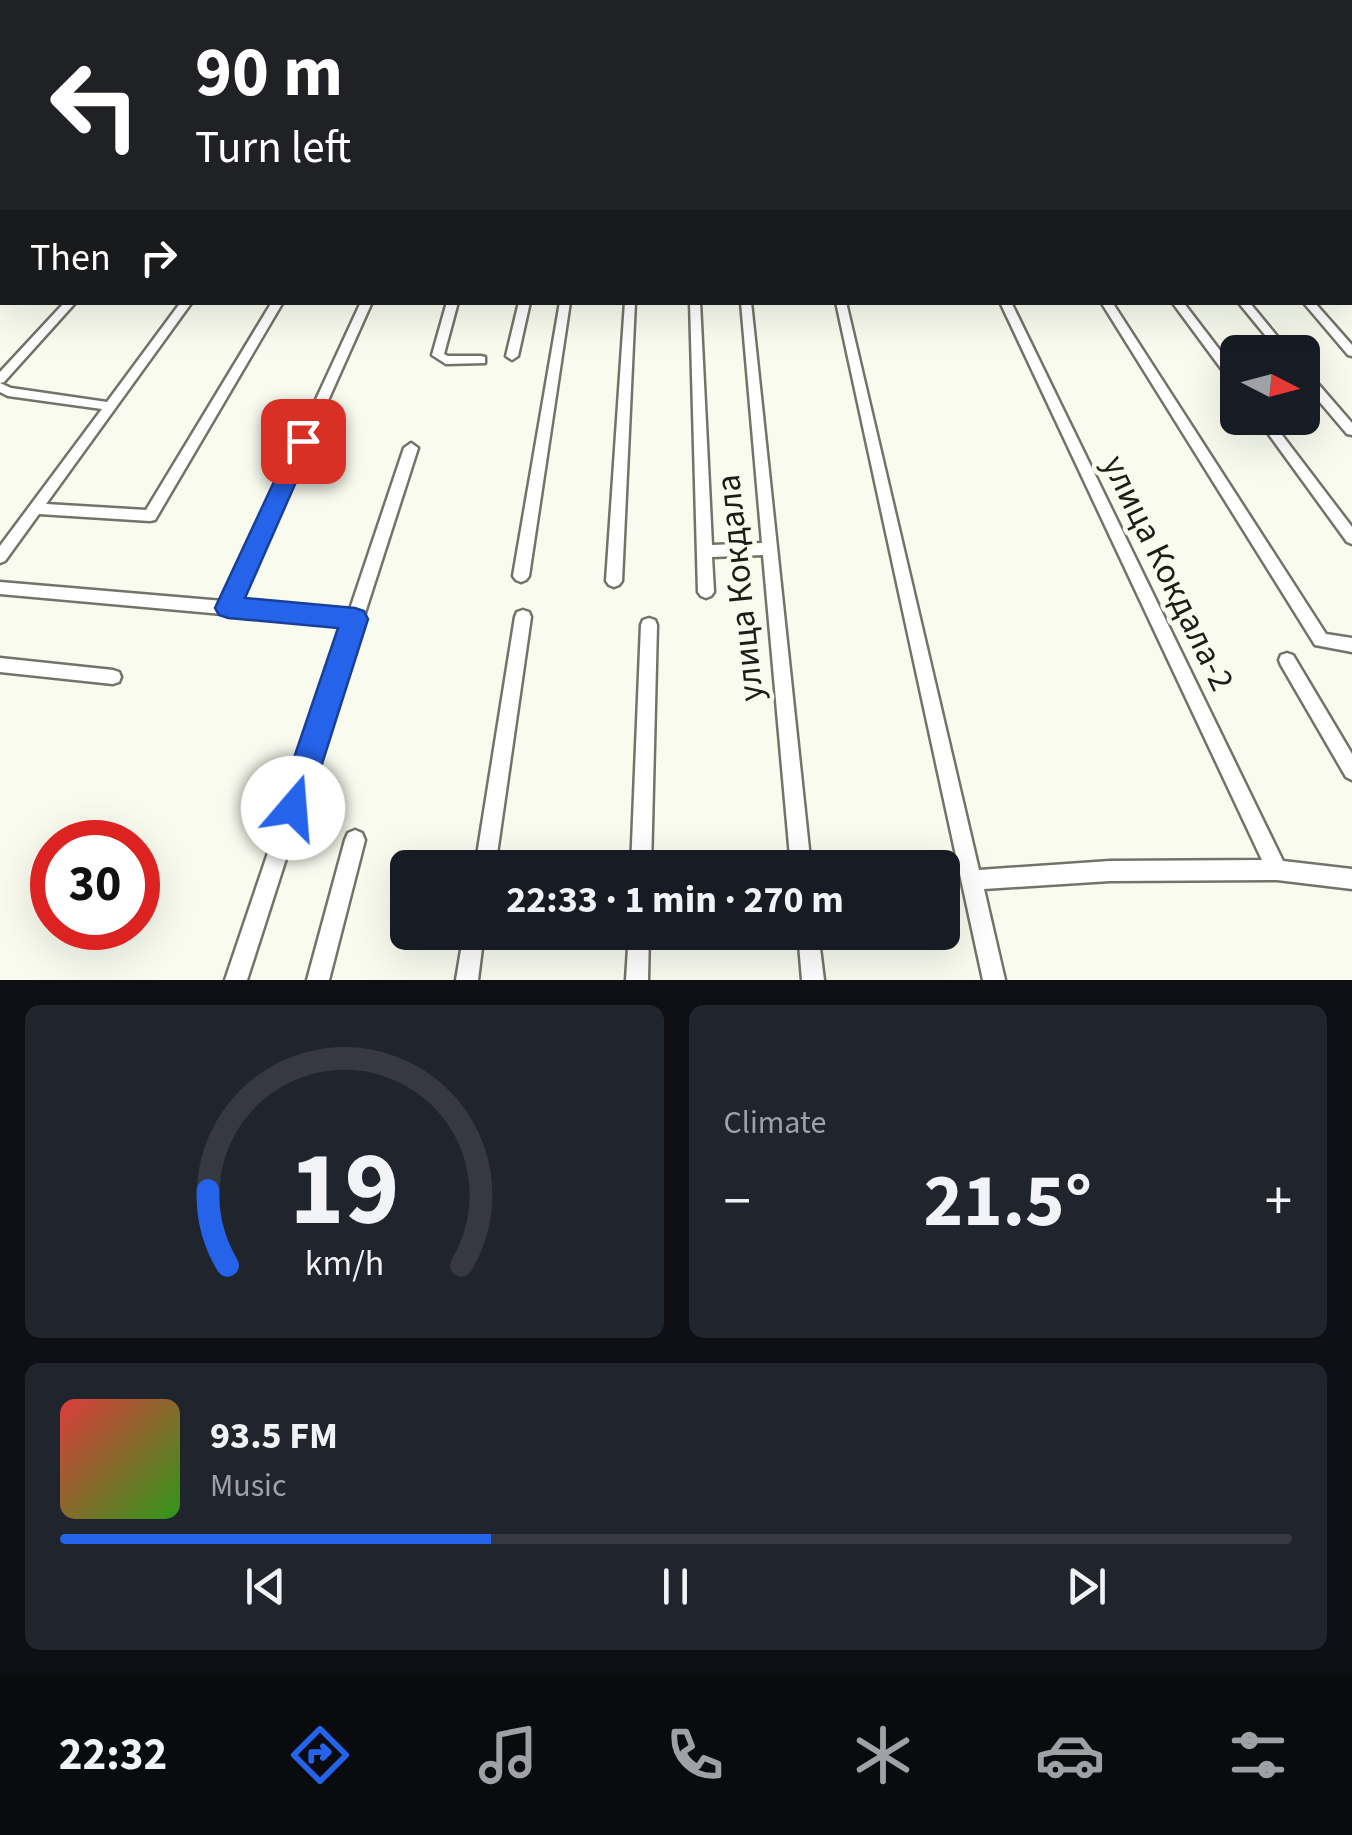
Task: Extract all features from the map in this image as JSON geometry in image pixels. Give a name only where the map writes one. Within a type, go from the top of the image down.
[{"type":"street","points":[[1325,0],[1352,0]]},
{"type":"street","points":[[0,379],[68,305]]},
{"type":"street","points":[[0,557],[185,305]]},
{"type":"street","points":[[34,509],[150,516],[276,305]]},
{"type":"street","points":[[228,608],[366,305]]},
{"type":"street","points":[[452,305],[438,355],[446,360],[482,360]]},
{"type":"street","points":[[512,356],[524,305]]},
{"type":"street","points":[[521,576],[565,305]]},
{"type":"street","points":[[614,582],[630,305]]},
{"type":"street","points":[[695,305],[706,592]]},
{"type":"street","name":"улица Кокдала","points":[[746,305],[799,850]]},
{"type":"street","points":[[843,305],[994,980]]},
{"type":"street","name":"улица Кокдала-2","points":[[1006,305],[1276,870]]},
{"type":"street","points":[[1108,305],[1320,640],[1352,645]]},
{"type":"street","points":[[1179,305],[1220,360]]},
{"type":"street","points":[[1246,305],[1271,335]]},
{"type":"street","points":[[1311,305],[1352,352]]},
{"type":"street","points":[[0,387],[8,392],[110,406]]},
{"type":"street","points":[[1320,394],[1352,431]]},
{"type":"street","points":[[1276,435],[1352,538]]},
{"type":"street","points":[[236,980],[411,448]]},
{"type":"street","points":[[705,551],[768,549]]},
{"type":"street","points":[[0,588],[355,619]]},
{"type":"street","points":[[487,850],[523,617]]},
{"type":"street","points":[[642,850],[650,625]]},
{"type":"street","points":[[1287,660],[1352,770]]},
{"type":"street","points":[[0,665],[113,677]]},
{"type":"street","points":[[318,980],[355,840]]},
{"type":"street","points":[[972,880],[1110,871],[1276,870],[1352,879]]},
{"type":"street","points":[[467,980],[471,950]]},
{"type":"street","points":[[637,980],[638,950]]},
{"type":"street","points":[[810,950],[813,980]]},
{"type":"route","points":[[293,808],[355,619],[228,608],[303,441]]}]
